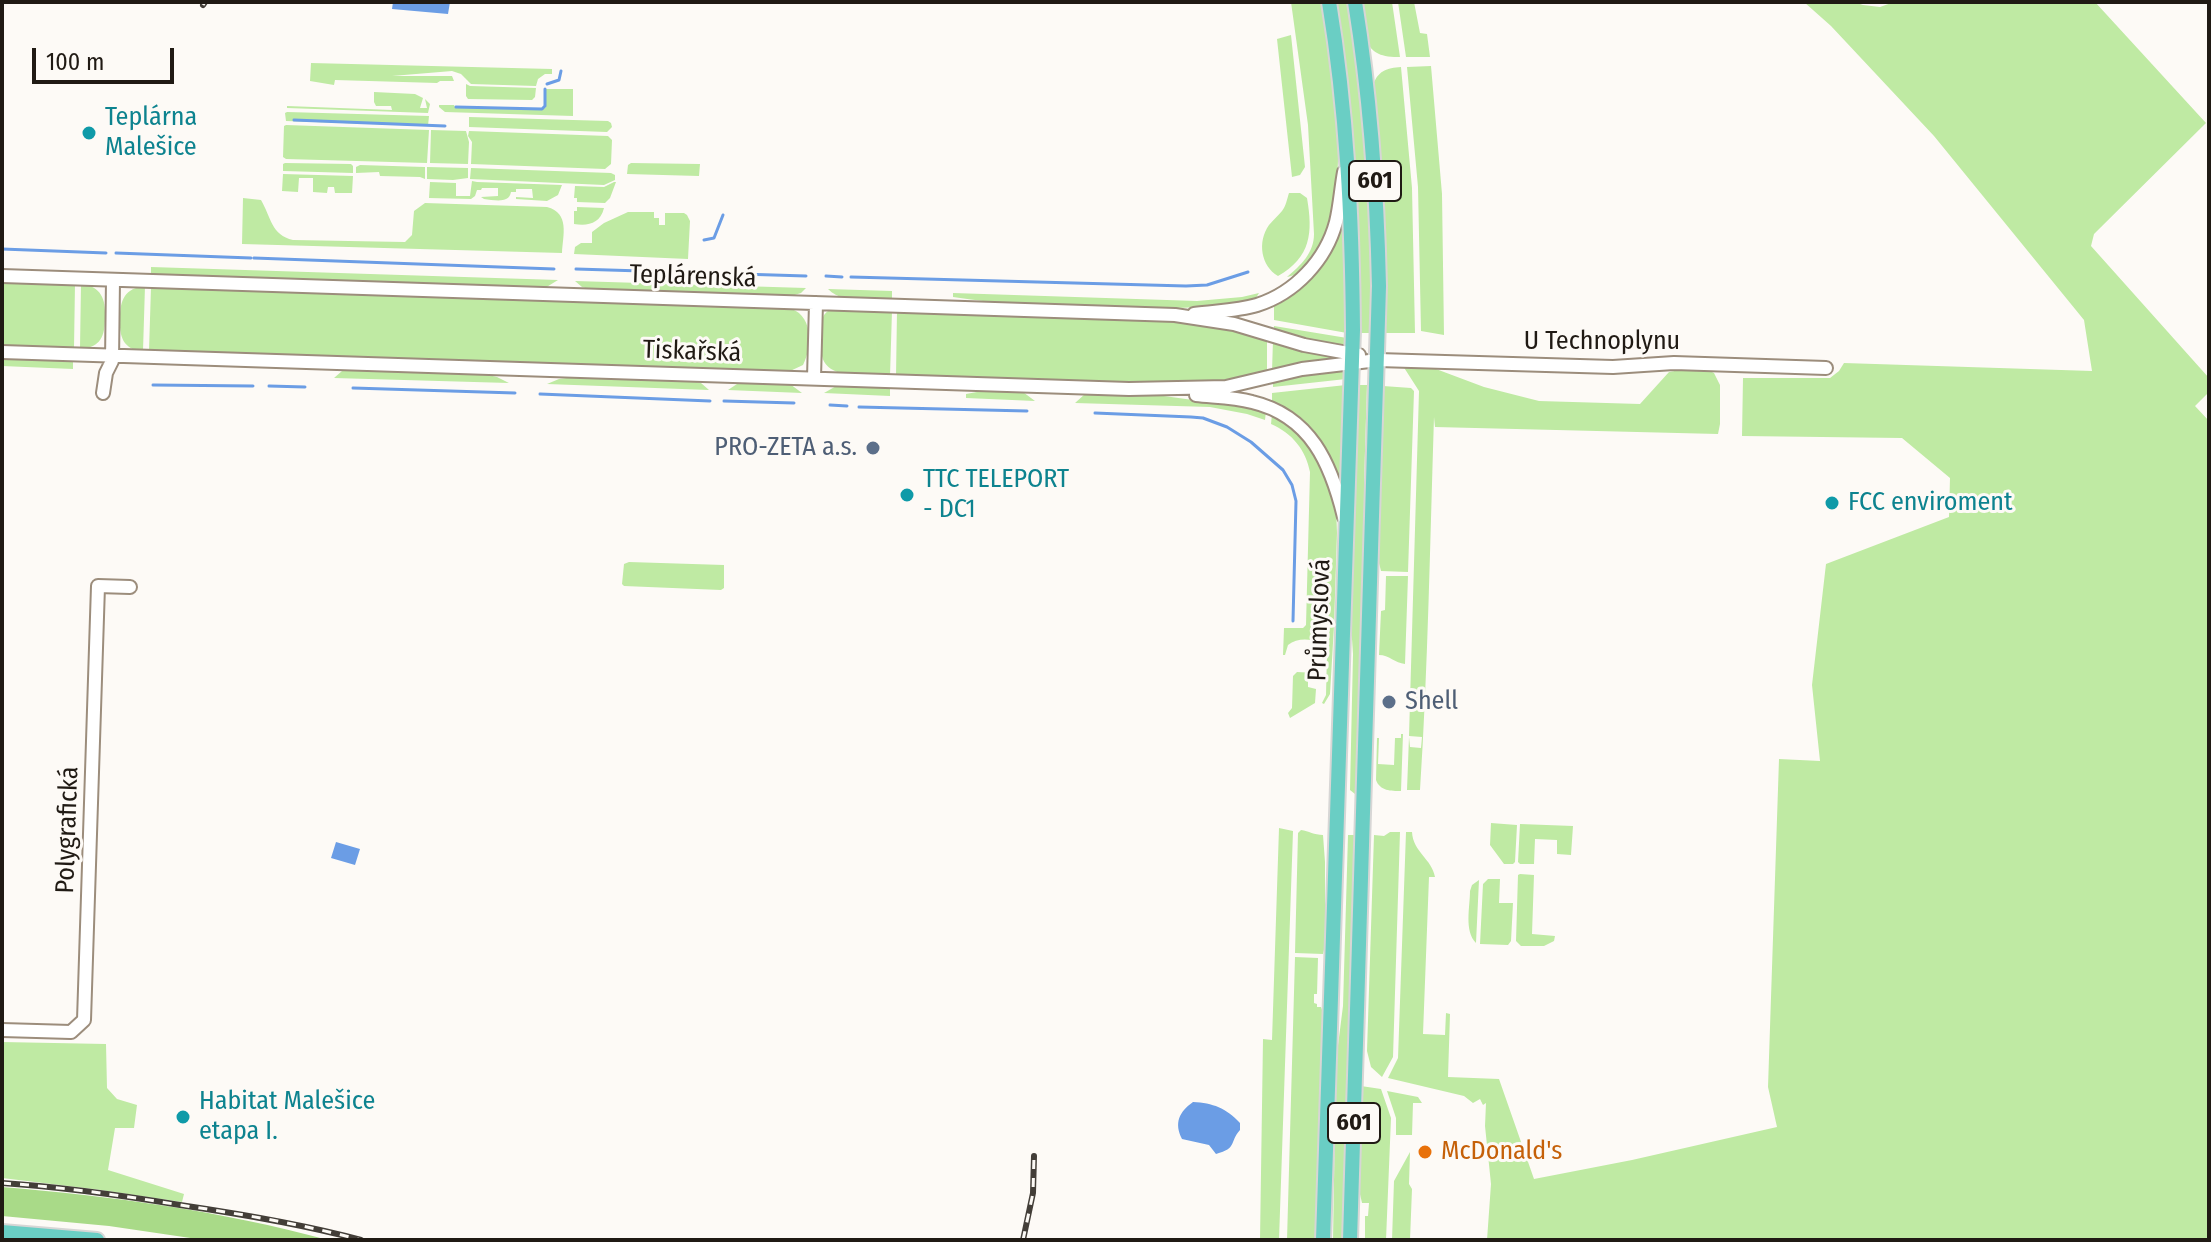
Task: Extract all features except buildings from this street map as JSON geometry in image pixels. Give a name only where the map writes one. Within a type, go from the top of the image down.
[{"type":"main road","name":"Průmyslová","points":[[1323,1240],[1352,359],[1347,147],[1329,2]]},
{"type":"main road","name":"Průmyslová","points":[[1350,1240],[1379,286],[1374,170],[1355,2]]},
{"type":"main road","points":[[2,1232],[97,1240]]},
{"type":"street","points":[[1175,315],[1258,305],[1280,295],[1304,276],[1323,252],[1336,223],[1347,147]]},
{"type":"street","name":"Teplárenská","points":[[2,276],[1175,315],[1234,324],[1352,359],[1378,360]]},
{"type":"street","points":[[103,393],[112,356],[113,280]]},
{"type":"street","points":[[814,378],[816,303]]},
{"type":"street","name":"Tiskařská","points":[[2,352],[1129,389],[1213,388],[1352,359]]},
{"type":"street","name":"U Technoplynu","points":[[1378,360],[1613,367],[1674,363],[1826,368]]},
{"type":"street","points":[[1129,389],[1250,401],[1288,418],[1311,439],[1324,457],[1337,486],[1347,526]]},
{"type":"street","name":"Polygrafická","points":[[2,1030],[71,1032],[84,1020],[98,586],[130,587]]},
{"type":"green space","points":[[1291,2],[1323,2],[1336,99],[1338,172],[1334,206],[1325,236],[1306,266],[1287,277],[1309,253],[1314,234],[1308,125]]},
{"type":"green space","points":[[1335,2],[1350,2],[1360,85],[1367,167],[1373,333],[1358,333],[1356,197]]},
{"type":"green space","points":[[1361,2],[1392,2],[1400,57],[1387,56],[1371,48],[1365,34]]},
{"type":"green space","points":[[1398,2],[1414,2],[1420,33],[1427,34],[1430,57],[1406,57]]},
{"type":"green space","points":[[1804,2],[1854,2],[1880,7],[1894,2],[2095,2],[2206,123],[2094,234],[2091,246],[2209,378],[2209,392],[2195,406],[2209,421],[2209,1240],[1487,1240],[1491,1184],[1485,1126],[1486,1103],[1483,1105],[1480,1099],[1473,1103],[1464,1096],[1388,1078],[1398,1058],[1406,832],[1412,832],[1435,877],[1429,877],[1423,1034],[1445,1035],[1446,1013],[1450,1014],[1448,1077],[1499,1079],[1534,1179],[1777,1127],[1768,1087],[1779,759],[1820,761],[1812,685],[1826,564],[1949,517],[1950,478],[1902,438],[1742,436],[1743,378],[1830,378],[1844,363],[2092,371],[2084,320],[1934,136],[1831,26]]},
{"type":"green space","points":[[1291,35],[1305,167],[1300,175],[1292,177],[1277,39]]},
{"type":"green space","points":[[311,63],[552,69],[552,74],[538,79],[536,86],[471,84],[461,74],[452,71],[392,76],[452,76],[454,81],[335,80],[334,85],[310,81]]},
{"type":"green space","points":[[1431,66],[1442,194],[1444,335],[1421,331],[1418,187],[1407,67]]},
{"type":"green space","points":[[1401,67],[1412,188],[1415,333],[1384,333],[1373,86],[1383,71]]},
{"type":"green space","points":[[466,84],[536,88],[535,97],[532,100],[468,99]]},
{"type":"green space","points":[[546,89],[573,89],[573,116],[445,112],[439,107],[454,105],[542,110],[546,107]]},
{"type":"green space","points":[[374,92],[415,94],[423,98],[420,108],[427,108],[425,99],[430,104],[428,113],[287,108],[392,110],[391,106],[376,106]]},
{"type":"green space","points":[[287,112],[429,116],[428,126],[286,121]]},
{"type":"green space","points":[[469,117],[608,121],[612,127],[607,132],[469,127]]},
{"type":"green space","points":[[286,125],[429,130],[427,163],[286,159],[283,157]]},
{"type":"green space","points":[[431,130],[466,131],[468,164],[430,163]]},
{"type":"green space","points":[[469,131],[608,136],[612,140],[611,164],[605,169],[471,164]]},
{"type":"green space","points":[[285,163],[351,164],[353,173],[283,171]]},
{"type":"green space","points":[[631,163],[700,164],[699,176],[627,174]]},
{"type":"green space","points":[[356,167],[425,167],[425,179],[380,176],[379,172],[356,173]]},
{"type":"green space","points":[[427,167],[468,168],[468,178],[427,179]]},
{"type":"green space","points":[[471,168],[611,173],[615,175],[615,180],[604,185],[470,179]]},
{"type":"green space","points":[[283,174],[353,176],[352,193],[335,193],[334,187],[328,187],[327,193],[313,192],[313,178],[299,178],[298,192],[282,191]]},
{"type":"green space","points":[[472,181],[562,185],[558,195],[547,201],[516,199],[533,198],[532,189],[516,189],[516,192],[500,200],[481,197],[498,196],[498,188],[477,190],[471,199],[429,198],[430,182],[456,183],[456,196],[470,196]]},
{"type":"green space","points":[[614,182],[610,198],[605,203],[577,202],[574,198],[575,186],[604,187]]},
{"type":"green space","points":[[1289,193],[1300,193],[1307,198],[1309,233],[1297,261],[1278,276],[1268,266],[1262,246],[1265,232],[1283,209]]},
{"type":"green space","points":[[243,198],[261,200],[276,230],[293,240],[405,242],[412,235],[414,211],[425,203],[547,207],[562,219],[562,253],[242,244]]},
{"type":"green space","points":[[577,207],[604,208],[596,221],[579,225],[574,224]]},
{"type":"green space","points":[[628,212],[654,212],[654,218],[659,218],[659,225],[665,225],[665,213],[687,215],[690,221],[688,259],[574,254],[575,247],[581,243],[592,243],[592,232]]},
{"type":"green space","points":[[1343,222],[1347,333],[1274,320],[1274,302],[1288,295]]},
{"type":"green space","points":[[151,267],[558,280],[545,288],[151,276]]},
{"type":"green space","points":[[575,281],[806,288],[788,297],[592,290]]},
{"type":"green space","points":[[2,282],[75,284],[74,348],[2,346]]},
{"type":"green space","points":[[81,284],[98,291],[104,305],[104,330],[97,344],[87,348],[80,348]]},
{"type":"green space","points":[[145,286],[143,351],[131,348],[124,341],[120,318],[121,306],[128,292]]},
{"type":"green space","points":[[151,287],[787,308],[802,316],[809,340],[803,365],[788,372],[149,351]]},
{"type":"green space","points":[[828,289],[892,291],[892,300],[850,299]]},
{"type":"green space","points":[[953,293],[1197,301],[1259,293],[1254,301],[1168,308],[1001,303],[953,297]]},
{"type":"green space","points":[[831,309],[892,311],[890,376],[851,375],[832,370],[826,364],[822,356],[822,321]]},
{"type":"green space","points":[[897,311],[1144,320],[1242,330],[1267,338],[1267,373],[1229,381],[1150,384],[896,376]]},
{"type":"green space","points":[[1274,326],[1347,338],[1346,345],[1314,343],[1274,331]]},
{"type":"green space","points":[[1273,340],[1346,359],[1272,371]]},
{"type":"green space","points":[[2,358],[73,360],[73,369],[2,366]]},
{"type":"green space","points":[[1403,366],[1436,369],[1484,387],[1539,401],[1640,404],[1669,372],[1686,369],[1706,369],[1714,373],[1720,385],[1718,434],[1435,427],[1434,417],[1427,650],[1420,790],[1407,790],[1409,737],[1410,747],[1421,748],[1422,737],[1409,736],[1419,391]]},
{"type":"green space","points":[[349,369],[480,373],[509,383],[334,378]]},
{"type":"green space","points":[[1332,371],[1345,372],[1346,379],[1273,387],[1273,381]]},
{"type":"green space","points":[[574,377],[692,381],[701,383],[709,390],[547,384]]},
{"type":"green space","points":[[740,382],[790,384],[802,393],[728,390]]},
{"type":"green space","points":[[838,385],[890,387],[890,396],[824,393]]},
{"type":"green space","points":[[1346,385],[1340,481],[1322,445],[1272,403],[1272,393]]},
{"type":"green space","points":[[1357,385],[1367,385],[1364,484],[1367,533],[1355,794],[1350,790],[1353,654],[1350,609]]},
{"type":"green space","points":[[1383,386],[1411,388],[1414,391],[1408,572],[1381,571],[1377,555]]},
{"type":"green space","points":[[988,390],[1023,392],[1035,401],[966,398],[966,394]]},
{"type":"green space","points":[[1085,394],[1164,396],[1228,402],[1266,411],[1265,420],[1210,407],[1075,403]]},
{"type":"green space","points":[[1272,414],[1302,436],[1325,469],[1336,505],[1330,694],[1324,704],[1327,653],[1324,648],[1310,640],[1298,640],[1288,645],[1283,655],[1284,628],[1303,628],[1306,625],[1310,472],[1297,443],[1271,424]]},
{"type":"green space","points":[[624,564],[724,565],[724,588],[624,586]]},
{"type":"green space","points":[[1386,576],[1408,576],[1405,664],[1379,655]]},
{"type":"green space","points":[[1297,672],[1316,673],[1314,677],[1308,677],[1308,687],[1316,689],[1315,703],[1290,718],[1293,676]]},
{"type":"green space","points":[[1403,734],[1401,791],[1386,790],[1376,780],[1377,738],[1378,764],[1394,765],[1395,738],[1401,738]]},
{"type":"green space","points":[[1491,823],[1517,825],[1513,864],[1504,864],[1490,845]]},
{"type":"green space","points":[[1520,824],[1573,826],[1571,855],[1557,854],[1557,840],[1535,839],[1534,864],[1520,864]]},
{"type":"green space","points":[[1279,828],[1293,831],[1279,1240],[1260,1240],[1263,1039],[1272,1040]]},
{"type":"green space","points":[[1301,830],[1323,835],[1325,902],[1329,917],[1323,954],[1295,953],[1298,833]]},
{"type":"green space","points":[[1390,832],[1400,832],[1393,1057],[1382,1077],[1371,1067],[1367,1051],[1374,835],[1384,836]]},
{"type":"green space","points":[[1348,835],[1357,835],[1344,1240],[1333,1240],[1336,1061],[1343,1006]]},
{"type":"green space","points":[[1520,874],[1534,875],[1532,934],[1555,936],[1554,941],[1544,946],[1521,946],[1516,941]]},
{"type":"green space","points":[[1488,879],[1500,879],[1499,903],[1513,903],[1511,941],[1508,945],[1480,944],[1483,884]]},
{"type":"green space","points":[[1479,880],[1476,943],[1470,932],[1469,911],[1470,891]]},
{"type":"green space","points":[[1295,957],[1318,958],[1314,1003],[1321,1007],[1326,1021],[1318,1240],[1287,1240]]},
{"type":"green space","points":[[2,1042],[106,1044],[107,1088],[117,1099],[137,1105],[134,1128],[115,1128],[108,1170],[184,1194],[182,1202],[2,1178]]},
{"type":"green space","points":[[1361,1086],[1381,1089],[1391,1118],[1386,1240],[1365,1240],[1365,1216],[1368,1216],[1369,1203],[1362,1203],[1357,1181]]},
{"type":"green space","points":[[1387,1091],[1418,1097],[1422,1103],[1413,1103],[1412,1135],[1396,1135],[1396,1118]]},
{"type":"green space","points":[[1410,1152],[1410,1240],[1392,1240],[1394,1181]]},
{"type":"green space","points":[[2,1187],[166,1206],[328,1240],[204,1240],[109,1226],[2,1216]]},
{"type":"water","points":[[393,2],[450,2],[448,14],[392,9]]},
{"type":"water","points":[[336,842],[360,849],[355,865],[331,858]]},
{"type":"water","points":[[1193,1102],[1219,1107],[1240,1123],[1240,1130],[1227,1149],[1216,1154],[1209,1145],[1182,1139],[1178,1128],[1179,1118]]},
{"type":"waterway","points":[[547,84],[559,80],[561,71]]},
{"type":"waterway","points":[[456,107],[542,109],[545,106],[545,89]]},
{"type":"waterway","points":[[294,120],[445,126]]},
{"type":"waterway","points":[[704,240],[714,238],[723,215]]},
{"type":"waterway","points":[[2,249],[106,253]]},
{"type":"waterway","points":[[116,253],[251,258]]},
{"type":"waterway","points":[[254,258],[554,269]]},
{"type":"waterway","points":[[576,269],[806,276]]},
{"type":"waterway","points":[[851,277],[1186,286],[1207,285],[1248,272]]},
{"type":"waterway","points":[[826,276],[842,277]]},
{"type":"waterway","points":[[153,385],[253,386]]},
{"type":"waterway","points":[[269,386],[305,387]]},
{"type":"waterway","points":[[353,388],[515,393]]},
{"type":"waterway","points":[[540,394],[710,401]]},
{"type":"waterway","points":[[724,401],[794,403]]},
{"type":"waterway","points":[[830,405],[847,406]]},
{"type":"waterway","points":[[859,407],[1027,411]]},
{"type":"waterway","points":[[1095,413],[1203,418],[1227,427],[1251,442],[1283,470],[1292,485],[1296,501],[1293,621]]},
{"type":"railway","points":[[1023,1240],[1033,1193],[1034,1156]]},
{"type":"railway","points":[[2,1183],[91,1192],[226,1212],[361,1240]]},
{"type":"place","name":"Teplárna Malešice","points":[[89,133]]},
{"type":"place","name":"PRO-ZETA a.s.","points":[[873,448]]},
{"type":"place","name":"TTC TELEPORT - DC1","points":[[907,495]]},
{"type":"place","name":"FCC enviroment","points":[[1832,503]]},
{"type":"place","name":"Shell","points":[[1389,702]]},
{"type":"place","name":"Habitat Malešice etapa I.","points":[[183,1117]]},
{"type":"place","name":"McDonald's","points":[[1425,1152]]}]
